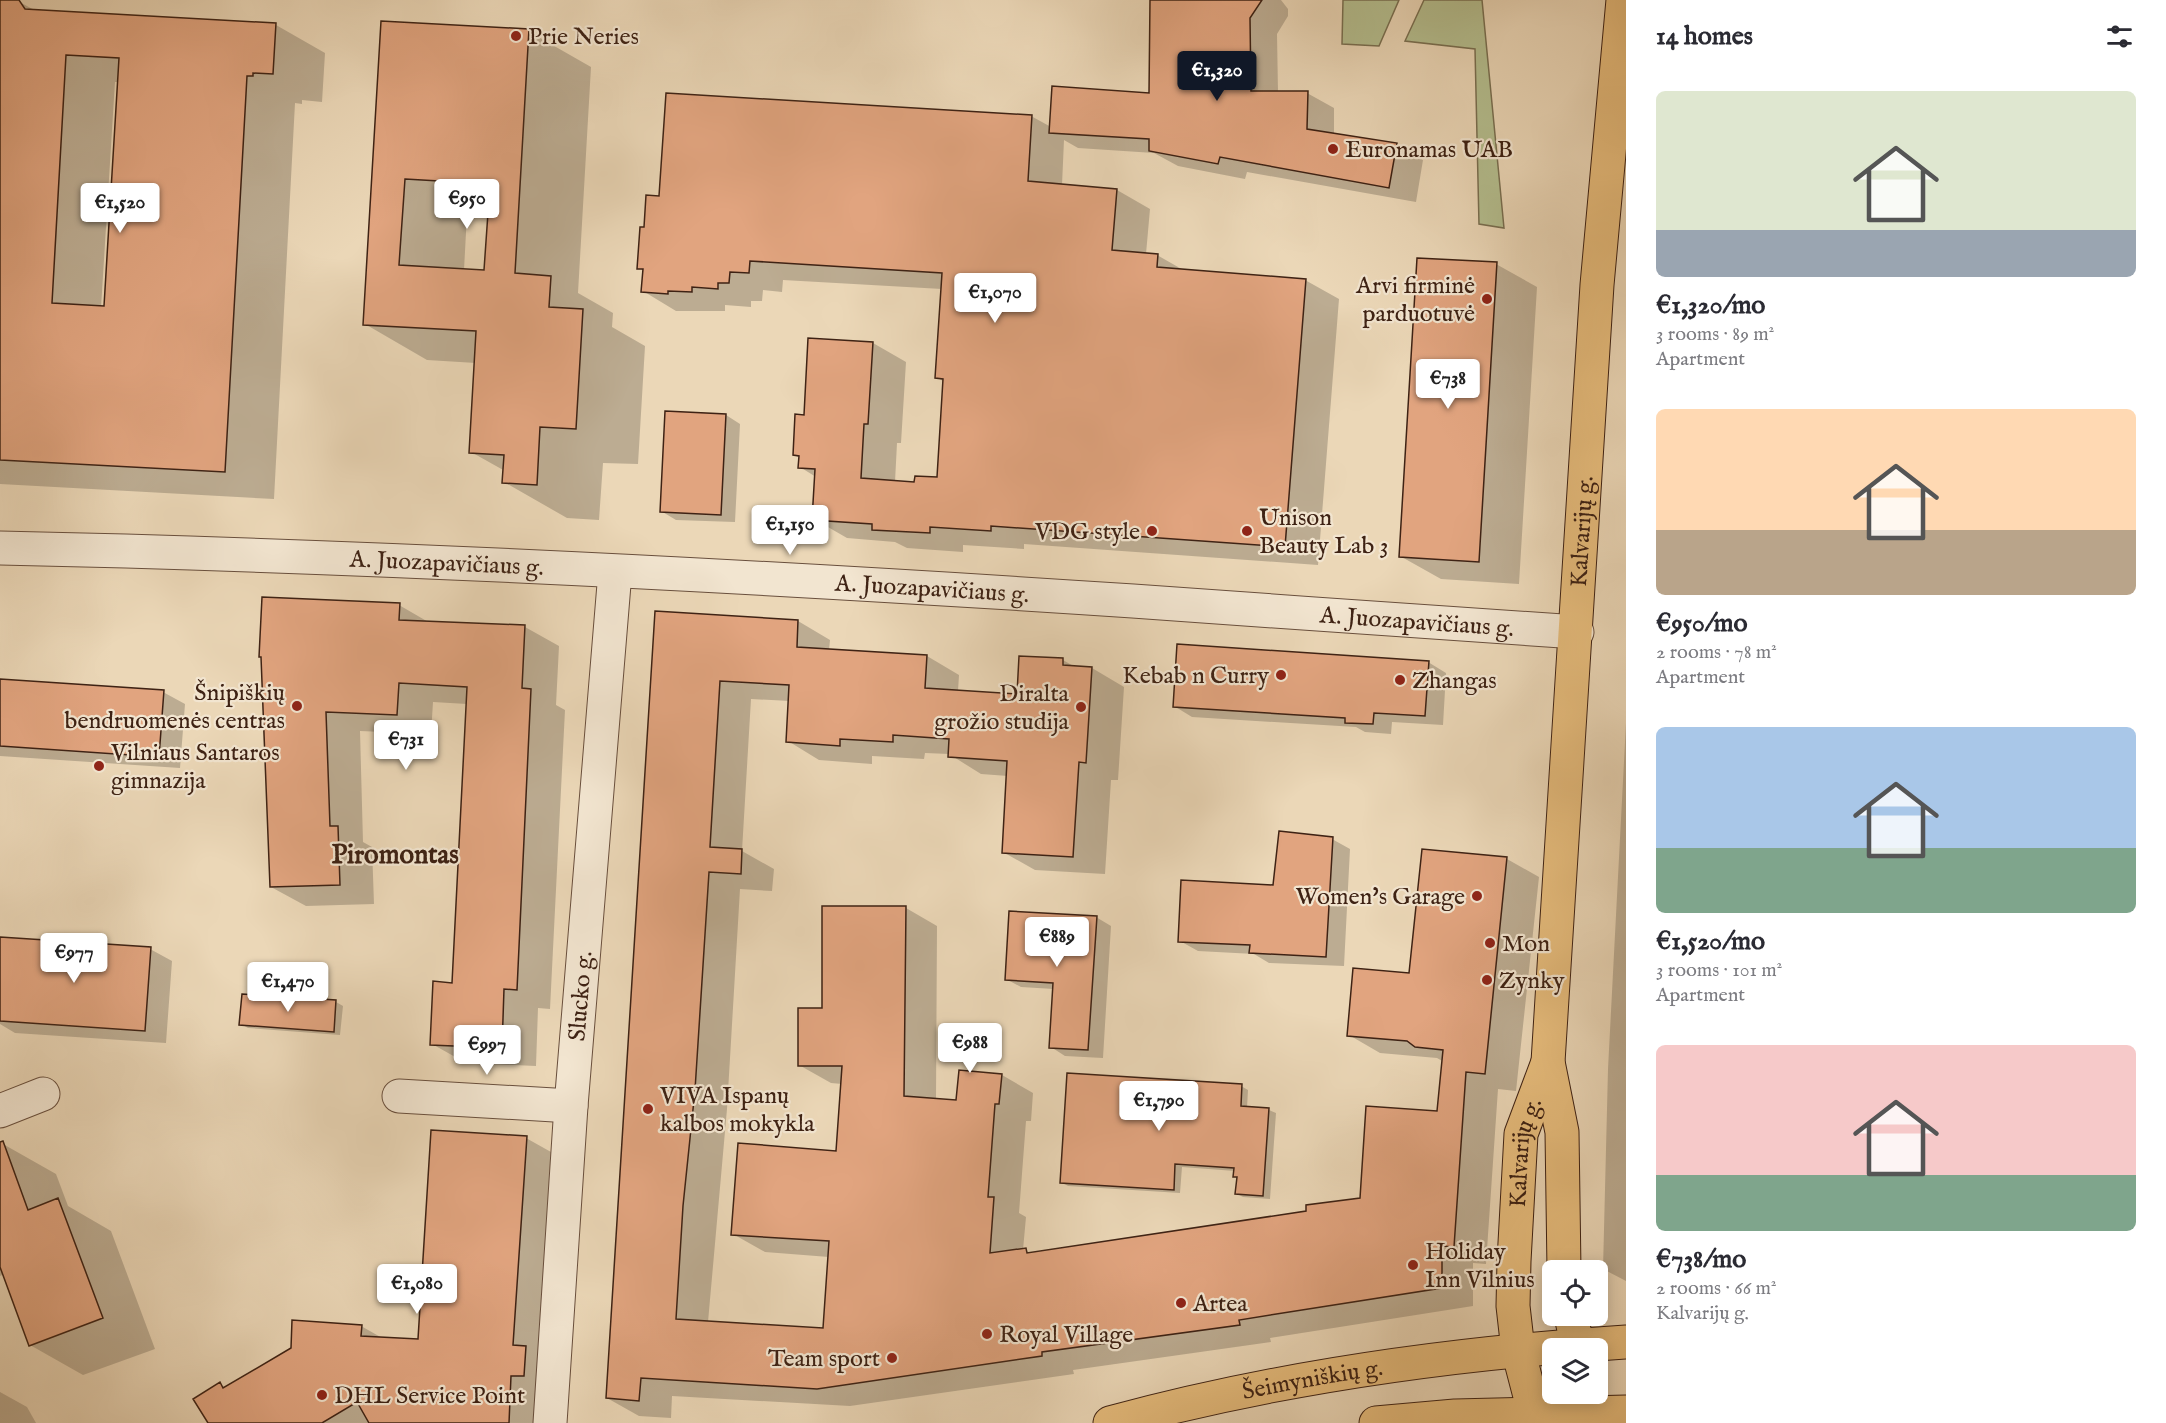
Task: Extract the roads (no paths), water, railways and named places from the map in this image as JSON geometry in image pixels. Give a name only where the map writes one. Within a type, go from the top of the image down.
[{"type":"main road","name":"Kalvarijų g.","points":[[1564,1260],[1562,1132],[1548,1062],[1577,632],[1597,285],[1623,0]]},
{"type":"main road","name":"Kalvarijų g.","points":[[1536,1419],[1518,1350],[1514,1306],[1514,1261],[1521,1134],[1548,1062]]},
{"type":"main road","name":"Šeimyniškių g.","points":[[1110,1423],[1259,1387],[1450,1357],[1518,1350],[1575,1336],[1626,1341]]},
{"type":"main road","points":[[1376,1423],[1455,1416],[1536,1419],[1602,1411]]},
{"type":"street","name":"A. Juozapavičiaus g.","points":[[0,548],[200,552],[615,572],[1131,601],[1577,632]]},
{"type":"street","name":"Slucko g.","points":[[550,1423],[571,1106],[615,572]]},
{"type":"street","points":[[0,1111],[44,1094]]},
{"type":"street","points":[[399,1096],[571,1106]]},
{"type":"place","name":"Prie Neries","points":[[516,36]]},
{"type":"place","name":"Euronamas UAB","points":[[1333,149]]},
{"type":"place","name":"Arvi firminė parduotuvė","points":[[1487,299]]},
{"type":"place","name":"VDG style","points":[[1152,531]]},
{"type":"place","name":"Unison Beauty Lab 3","points":[[1247,531]]},
{"type":"place","name":"Kebab n Curry","points":[[1281,675]]},
{"type":"place","name":"Zhangas","points":[[1400,680]]},
{"type":"place","name":"Šnipiškių bendruomenės centras","points":[[297,706]]},
{"type":"place","name":"Diralta grožio studija","points":[[1081,707]]},
{"type":"place","name":"Vilniaus Santaros gimnazija","points":[[99,766]]},
{"type":"place","name":"Women's Garage","points":[[1477,896]]},
{"type":"place","name":"Mon","points":[[1490,943]]},
{"type":"place","name":"Zynky","points":[[1487,980]]},
{"type":"place","name":"VIVA Ispanų kalbos mokykla","points":[[648,1109]]},
{"type":"place","name":"Holiday Inn Vilnius","points":[[1413,1265]]},
{"type":"place","name":"Artea","points":[[1181,1303]]},
{"type":"place","name":"Royal Village","points":[[987,1334]]},
{"type":"place","name":"Team sport","points":[[892,1358]]},
{"type":"place","name":"DHL Service Point","points":[[322,1395]]},
{"type":"district","name":"Piromontas","points":[[395,854]]}]
